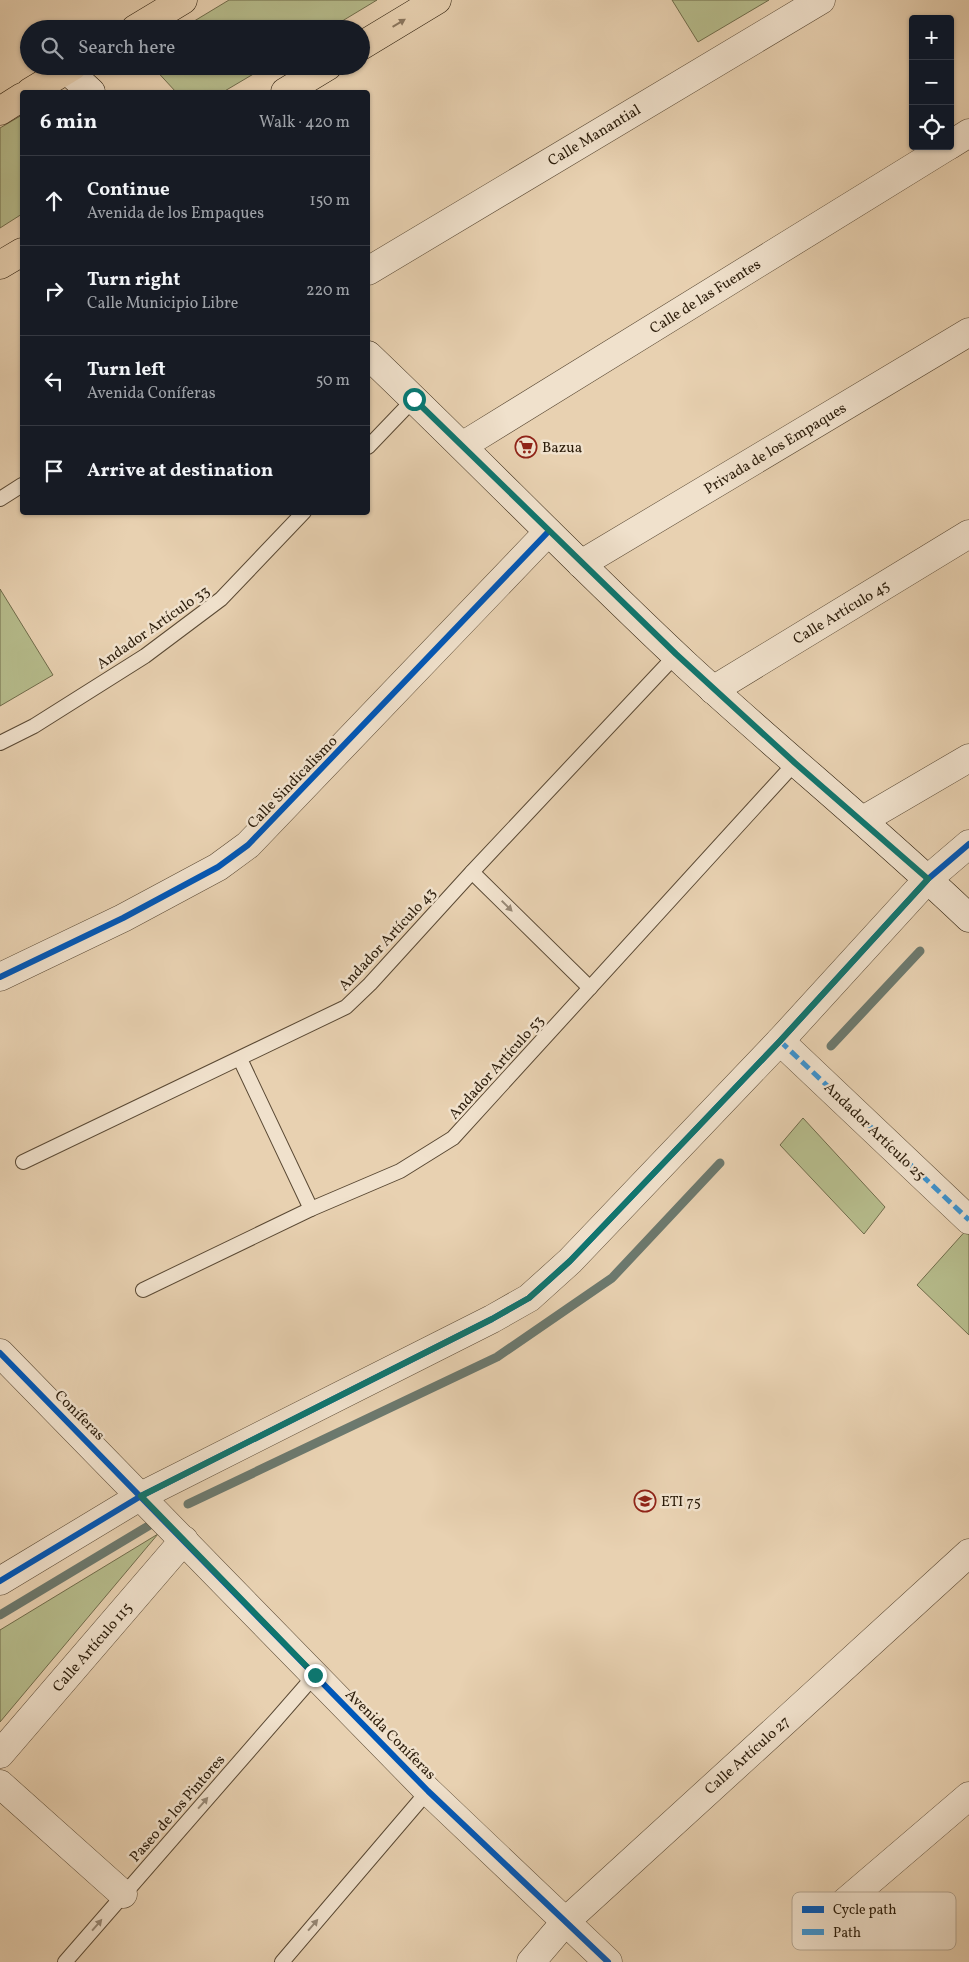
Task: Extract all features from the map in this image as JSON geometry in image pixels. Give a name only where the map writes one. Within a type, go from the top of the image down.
[{"type":"main road","points":[[151,20],[183,0]]},
{"type":"main road","points":[[370,40],[436,0]]},
{"type":"main road","points":[[33,90],[58,75]]},
{"type":"main road","points":[[288,90],[313,75]]},
{"type":"main road","points":[[0,111],[20,98]]},
{"type":"main road","points":[[0,265],[20,253]]},
{"type":"street","name":"Calle Manantial","points":[[370,270],[821,0]]},
{"type":"street","points":[[76,75],[89,90]]},
{"type":"street","name":"Calle de las Fuentes","points":[[954,142],[969,133]]},
{"type":"street","name":"Calle de las Fuentes","points":[[462,446],[941,150]]},
{"type":"street","name":"Privada de los Empaques","points":[[581,564],[969,332]]},
{"type":"street","points":[[370,357],[548,532],[713,690],[863,820],[969,918]]},
{"type":"street","name":"Calle Sindicalismo","points":[[0,978],[123,918],[218,867],[248,844],[548,532]]},
{"type":"street","name":"Calle Artículo 45","points":[[713,690],[969,534]]},
{"type":"street","points":[[863,820],[969,758]]},
{"type":"street","points":[[0,1581],[141,1496],[492,1319],[529,1298],[570,1261],[780,1041],[928,879],[969,844]]},
{"type":"street","name":"Andador Artículo 25","points":[[780,1041],[969,1220]]},
{"type":"street","name":"Coníferas","points":[[2,1358],[141,1496]]},
{"type":"street","name":"Avenida Coníferas","points":[[141,1496],[428,1790],[608,1962]]},
{"type":"street","name":"Calle Artículo 115","points":[[0,1754],[184,1540]]},
{"type":"street","name":"Calle Artículo 27","points":[[530,1962],[566,1921],[969,1553]]},
{"type":"street","points":[[0,1784],[123,1894]]},
{"type":"street","points":[[857,1892],[969,1796]]},
{"type":"lane","points":[[370,445],[414,399]]},
{"type":"lane","points":[[0,499],[20,486]]},
{"type":"lane","name":"Andador Artículo 33","points":[[0,743],[34,726],[145,656],[221,599],[301,515]]},
{"type":"lane","name":"Andador Artículo 43","points":[[23,1162],[346,1007],[370,984],[676,654]]},
{"type":"lane","name":"Andador Artículo 53","points":[[143,1290],[311,1209],[400,1171],[453,1138],[795,763]]},
{"type":"lane","points":[[472,872],[590,988]]},
{"type":"lane","points":[[240,1059],[311,1209]]},
{"type":"lane","name":"Paseo de los Pintores","points":[[64,1962],[315,1675]]},
{"type":"lane","points":[[282,1962],[428,1790]]},
{"type":"green space","points":[[229,0],[377,0],[344,20],[196,20]]},
{"type":"green space","points":[[672,0],[769,0],[698,42]]},
{"type":"green space","points":[[160,75],[252,75],[226,90],[174,90]]},
{"type":"green space","points":[[20,116],[20,215],[0,228],[0,128]]},
{"type":"green space","points":[[0,589],[53,675],[0,706]]},
{"type":"green space","points":[[803,1118],[885,1207],[864,1234],[780,1145]]},
{"type":"green space","points":[[969,1227],[969,1335],[917,1285]]},
{"type":"green space","points":[[158,1534],[0,1722],[0,1630]]},
{"type":"waterway","points":[[831,1046],[920,951]]},
{"type":"waterway","points":[[188,1504],[497,1357],[612,1278],[720,1163]]},
{"type":"waterway","points":[[0,1615],[150,1525]]},
{"type":"marked path","points":[[780,1041],[969,1220]]},
{"type":"cycle path","points":[[0,977],[123,918],[218,867],[248,845],[548,532]]},
{"type":"cycle path","points":[[0,1581],[141,1496],[492,1319],[529,1298],[570,1261],[780,1041],[928,879],[969,844]]},
{"type":"cycle path","points":[[0,1353],[428,1791],[608,1962]]},
{"type":"place","name":"Bazua","points":[[526,447]]},
{"type":"place","name":"ETI 75","points":[[645,1501]]},
{"type":"route","points":[[315,1675],[141,1496],[492,1319],[529,1298],[570,1261],[780,1041],[928,879],[713,690],[581,564],[414,399]]}]
